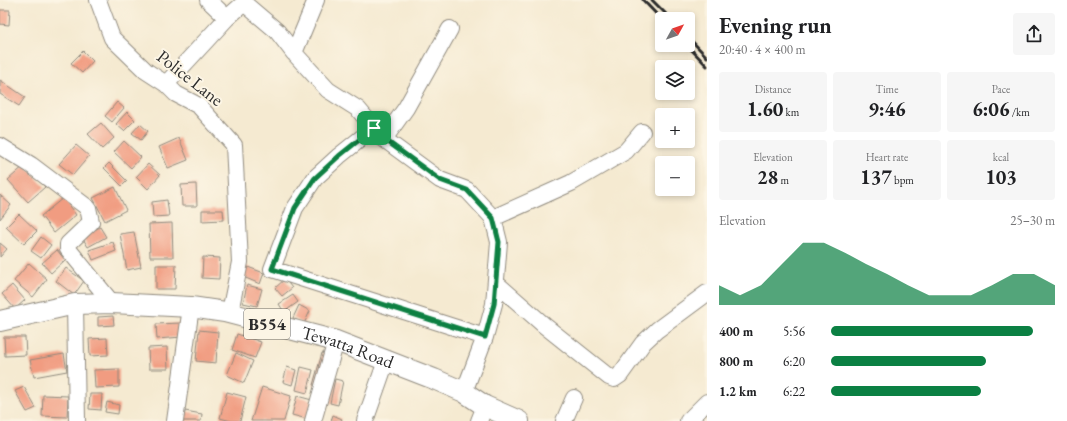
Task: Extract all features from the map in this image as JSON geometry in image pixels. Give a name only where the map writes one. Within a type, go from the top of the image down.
[{"type":"main road","name":"Tewatta Road","points":[[0,321],[75,304],[112,303],[191,307],[225,312],[336,341],[464,392],[482,413],[519,421]]},
{"type":"street","name":"Police Lane","points":[[98,0],[112,38],[146,71],[166,84],[176,94],[199,106],[234,145],[240,262],[231,314]]},
{"type":"street","points":[[208,0],[227,18]]},
{"type":"street","points":[[294,53],[316,0]]},
{"type":"street","points":[[166,84],[227,18],[244,3],[277,31],[294,53],[328,90],[358,109],[379,133],[440,180],[467,190],[493,218],[499,242],[494,304],[485,337],[464,392]]},
{"type":"street","points":[[450,29],[406,108],[379,133],[339,156],[315,178],[295,208],[272,269],[485,337]]},
{"type":"street","points":[[493,218],[571,183],[585,175],[626,151],[642,132]]},
{"type":"street","points":[[0,146],[31,165],[88,208],[90,222],[68,244],[68,250],[112,303]]},
{"type":"street","points":[[496,283],[545,326],[609,377],[614,379],[620,375],[643,343],[657,330],[707,293]]},
{"type":"street","points":[[75,304],[77,421]]},
{"type":"street","points":[[176,421],[191,307]]},
{"type":"street","points":[[313,421],[336,341]]},
{"type":"street","points":[[365,421],[386,361]]},
{"type":"street","points":[[564,421],[574,398]]},
{"type":"street","points":[[688,421],[707,402]]},
{"type":"building","points":[[0,10],[10,10],[9,25],[0,24]]},
{"type":"building","points":[[83,51],[93,61],[82,73],[71,63]]},
{"type":"building","points":[[0,80],[25,97],[19,106],[0,94]]},
{"type":"building","points":[[117,102],[124,108],[112,122],[105,116]]},
{"type":"building","points":[[127,112],[135,120],[124,131],[116,124]]},
{"type":"building","points":[[101,123],[114,138],[102,149],[88,134]]},
{"type":"building","points":[[140,124],[148,131],[141,140],[132,133]]},
{"type":"building","points":[[179,138],[188,160],[168,168],[159,147]]},
{"type":"building","points":[[124,141],[141,157],[131,168],[114,152]]},
{"type":"building","points":[[76,145],[89,156],[73,175],[59,164]]},
{"type":"building","points":[[109,163],[127,181],[122,186],[104,168]]},
{"type":"building","points":[[148,164],[160,175],[148,189],[136,177]]},
{"type":"building","points":[[25,165],[45,187],[28,202],[8,180]]},
{"type":"building","points":[[196,184],[197,206],[182,206],[181,185]]},
{"type":"building","points":[[115,187],[126,210],[105,221],[93,198]]},
{"type":"building","points":[[0,195],[11,205],[0,219]]},
{"type":"building","points":[[63,198],[76,215],[54,233],[41,216]]},
{"type":"building","points":[[167,200],[169,216],[153,217],[152,202]]},
{"type":"building","points":[[202,210],[223,210],[224,220],[202,221]]},
{"type":"building","points":[[19,214],[37,231],[24,244],[6,227]]},
{"type":"building","points":[[172,223],[173,257],[150,257],[149,224]]},
{"type":"building","points":[[100,227],[106,237],[88,247],[82,237]]},
{"type":"building","points":[[134,232],[141,267],[127,270],[120,234]]},
{"type":"building","points":[[41,237],[51,245],[41,258],[31,251]]},
{"type":"building","points":[[113,242],[116,251],[93,260],[89,250]]},
{"type":"building","points":[[0,243],[7,249],[0,257]]},
{"type":"building","points":[[57,250],[65,260],[51,273],[42,263]]},
{"type":"building","points":[[203,257],[220,258],[219,279],[202,278]]},
{"type":"building","points":[[29,263],[47,279],[33,297],[14,281]]},
{"type":"building","points":[[156,265],[176,265],[175,289],[156,289]]},
{"type":"building","points":[[245,266],[264,273],[260,284],[241,276]]},
{"type":"building","points":[[66,268],[84,281],[74,295],[56,281]]},
{"type":"building","points":[[285,279],[292,288],[282,296],[275,288]]},
{"type":"building","points":[[12,285],[25,300],[15,309],[2,294]]},
{"type":"building","points":[[247,285],[262,289],[257,306],[243,303]]},
{"type":"building","points":[[293,295],[298,302],[284,312],[279,304]]},
{"type":"building","points":[[299,305],[310,311],[304,324],[293,318]]},
{"type":"building","points":[[113,316],[114,325],[98,326],[98,317]]},
{"type":"building","points":[[181,323],[182,337],[157,339],[156,324]]},
{"type":"building","points":[[199,330],[218,332],[216,363],[196,361]]},
{"type":"building","points":[[237,334],[261,342],[255,358],[232,350]]},
{"type":"building","points":[[4,337],[25,337],[26,355],[5,356]]},
{"type":"building","points":[[107,338],[108,355],[90,356],[89,339]]},
{"type":"building","points":[[167,347],[168,369],[149,369],[148,348]]},
{"type":"building","points":[[236,353],[253,361],[244,383],[227,375]]},
{"type":"building","points":[[322,353],[333,356],[323,388],[313,385]]},
{"type":"building","points":[[64,354],[67,371],[34,377],[30,360]]},
{"type":"building","points":[[287,367],[296,370],[292,385],[283,382]]},
{"type":"building","points":[[301,367],[313,370],[307,393],[296,390]]},
{"type":"building","points":[[119,369],[119,387],[95,388],[94,370]]},
{"type":"building","points":[[335,379],[343,381],[338,405],[330,403]]},
{"type":"building","points":[[24,387],[36,408],[27,412],[15,391]]},
{"type":"building","points":[[262,387],[291,396],[284,421],[251,421]]},
{"type":"building","points":[[227,392],[246,397],[240,421],[231,421],[220,418]]},
{"type":"building","points":[[90,394],[102,394],[101,410],[89,409]]},
{"type":"building","points":[[43,395],[68,396],[67,417],[42,416]]},
{"type":"building","points":[[297,396],[312,400],[307,419],[292,415]]},
{"type":"building","points":[[107,402],[119,405],[118,414],[105,412]]},
{"type":"building","points":[[185,411],[202,414],[201,421],[183,421]]},
{"type":"building","points":[[333,415],[342,419],[341,421],[331,421]]},
{"type":"railway","points":[[643,0],[655,13]]},
{"type":"railway","points":[[652,0],[664,12]]},
{"type":"railway","points":[[695,44],[707,57]]},
{"type":"railway","points":[[694,52],[707,66]]},
{"type":"route","points":[[374,128],[384,139],[440,180],[467,190],[493,218],[499,242],[494,304],[485,337],[272,269],[295,208],[315,178],[339,156],[374,128]]}]
